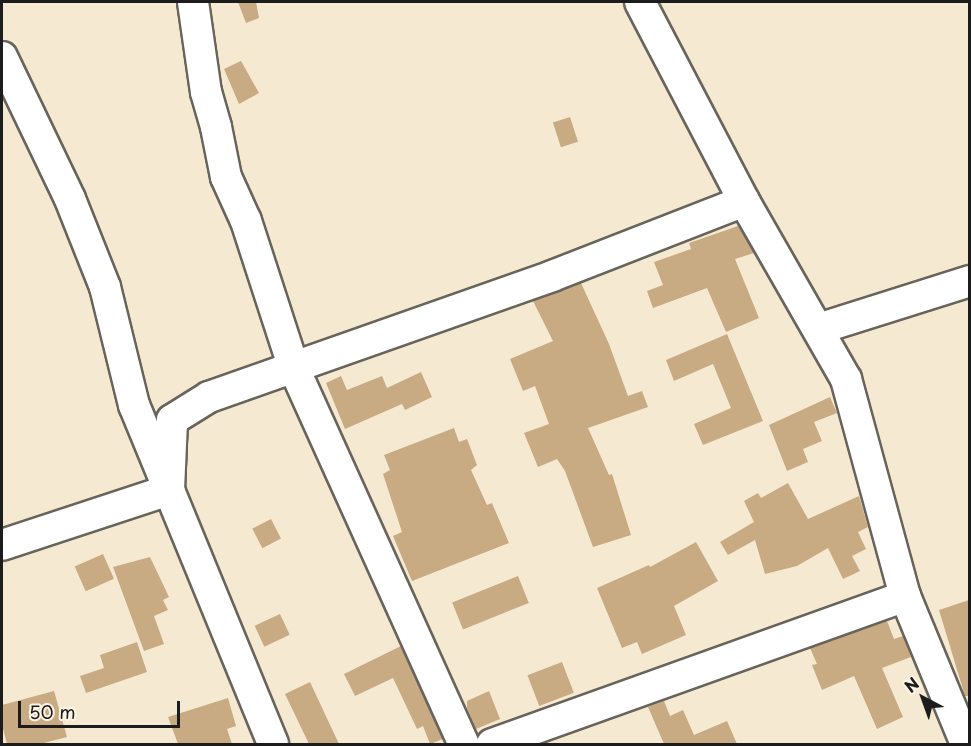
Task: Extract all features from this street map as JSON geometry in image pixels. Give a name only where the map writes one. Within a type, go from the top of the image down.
[{"type":"street","points":[[193,2],[206,92],[226,177],[246,221],[292,366],[464,744]]},
{"type":"street","points":[[640,2],[744,201],[846,379],[905,596],[964,727]]},
{"type":"street","points":[[2,57],[70,200],[105,287],[134,405],[273,744]]},
{"type":"street","points":[[169,489],[172,420],[209,397],[552,276],[744,201]]},
{"type":"street","points":[[818,329],[968,285]]},
{"type":"street","points":[[2,545],[169,489]]},
{"type":"street","points":[[492,744],[905,596]]},
{"type":"building","points":[[238,2],[256,2],[259,18],[246,23]]},
{"type":"building","points":[[241,61],[259,93],[239,104],[224,69]]},
{"type":"building","points":[[570,117],[578,142],[561,147],[553,123]]},
{"type":"building","points":[[738,226],[754,253],[735,259],[759,318],[726,332],[707,288],[653,308],[647,291],[663,285],[654,262],[691,249],[689,243]]},
{"type":"building","points":[[581,283],[609,344],[628,396],[642,391],[648,407],[588,428],[609,475],[612,474],[631,535],[593,547],[565,471],[557,459],[538,467],[524,433],[549,424],[535,386],[523,391],[510,359],[553,341],[533,301]]},
{"type":"building","points":[[727,334],[763,421],[703,445],[694,424],[731,408],[713,364],[674,381],[666,360]]},
{"type":"building","points":[[421,372],[432,397],[405,410],[402,404],[345,429],[326,383],[341,376],[347,390],[382,376],[387,388]]},
{"type":"building","points":[[830,397],[837,413],[814,422],[822,441],[803,449],[808,462],[787,471],[769,425]]},
{"type":"building","points":[[454,428],[459,442],[467,439],[477,465],[471,470],[487,505],[492,503],[509,543],[412,581],[393,536],[402,532],[383,474],[390,470],[384,455]]},
{"type":"building","points":[[788,483],[808,519],[859,496],[868,527],[858,532],[866,549],[852,556],[860,571],[843,579],[828,548],[797,566],[765,574],[755,540],[728,555],[720,542],[754,522],[744,501],[758,493],[761,498]]},
{"type":"building","points":[[271,519],[281,539],[262,548],[252,529]]},
{"type":"building","points":[[696,542],[718,581],[674,606],[686,635],[642,654],[637,642],[622,648],[597,588],[649,565],[650,567]]},
{"type":"building","points":[[103,554],[114,579],[86,591],[75,567]]},
{"type":"building","points":[[150,557],[169,597],[163,600],[168,610],[154,616],[164,644],[144,651],[113,567]]},
{"type":"building","points":[[518,576],[529,603],[463,629],[452,603]]},
{"type":"building","points":[[969,600],[969,696],[965,696],[939,610]]},
{"type":"building","points":[[280,614],[290,635],[264,647],[255,626]]},
{"type":"building","points":[[887,621],[894,639],[903,636],[911,657],[882,668],[903,717],[877,729],[854,676],[822,690],[812,665],[817,664],[810,648]]},
{"type":"building","points":[[137,642],[147,672],[86,693],[80,676],[104,668],[100,655]]},
{"type":"building","points":[[401,646],[443,739],[430,744],[423,726],[417,729],[393,678],[355,696],[344,674]]},
{"type":"building","points":[[562,662],[574,693],[539,706],[527,675]]},
{"type":"building","points":[[310,682],[339,744],[309,744],[285,694]]},
{"type":"building","points":[[54,691],[67,737],[40,744],[7,744],[2,725],[2,705]]},
{"type":"building","points":[[489,691],[500,719],[476,729],[467,708],[467,701]]},
{"type":"building","points":[[228,698],[236,726],[227,729],[232,744],[178,744],[168,717]]},
{"type":"building","points":[[664,701],[670,716],[683,710],[694,735],[727,721],[737,744],[664,744],[648,707]]}]
